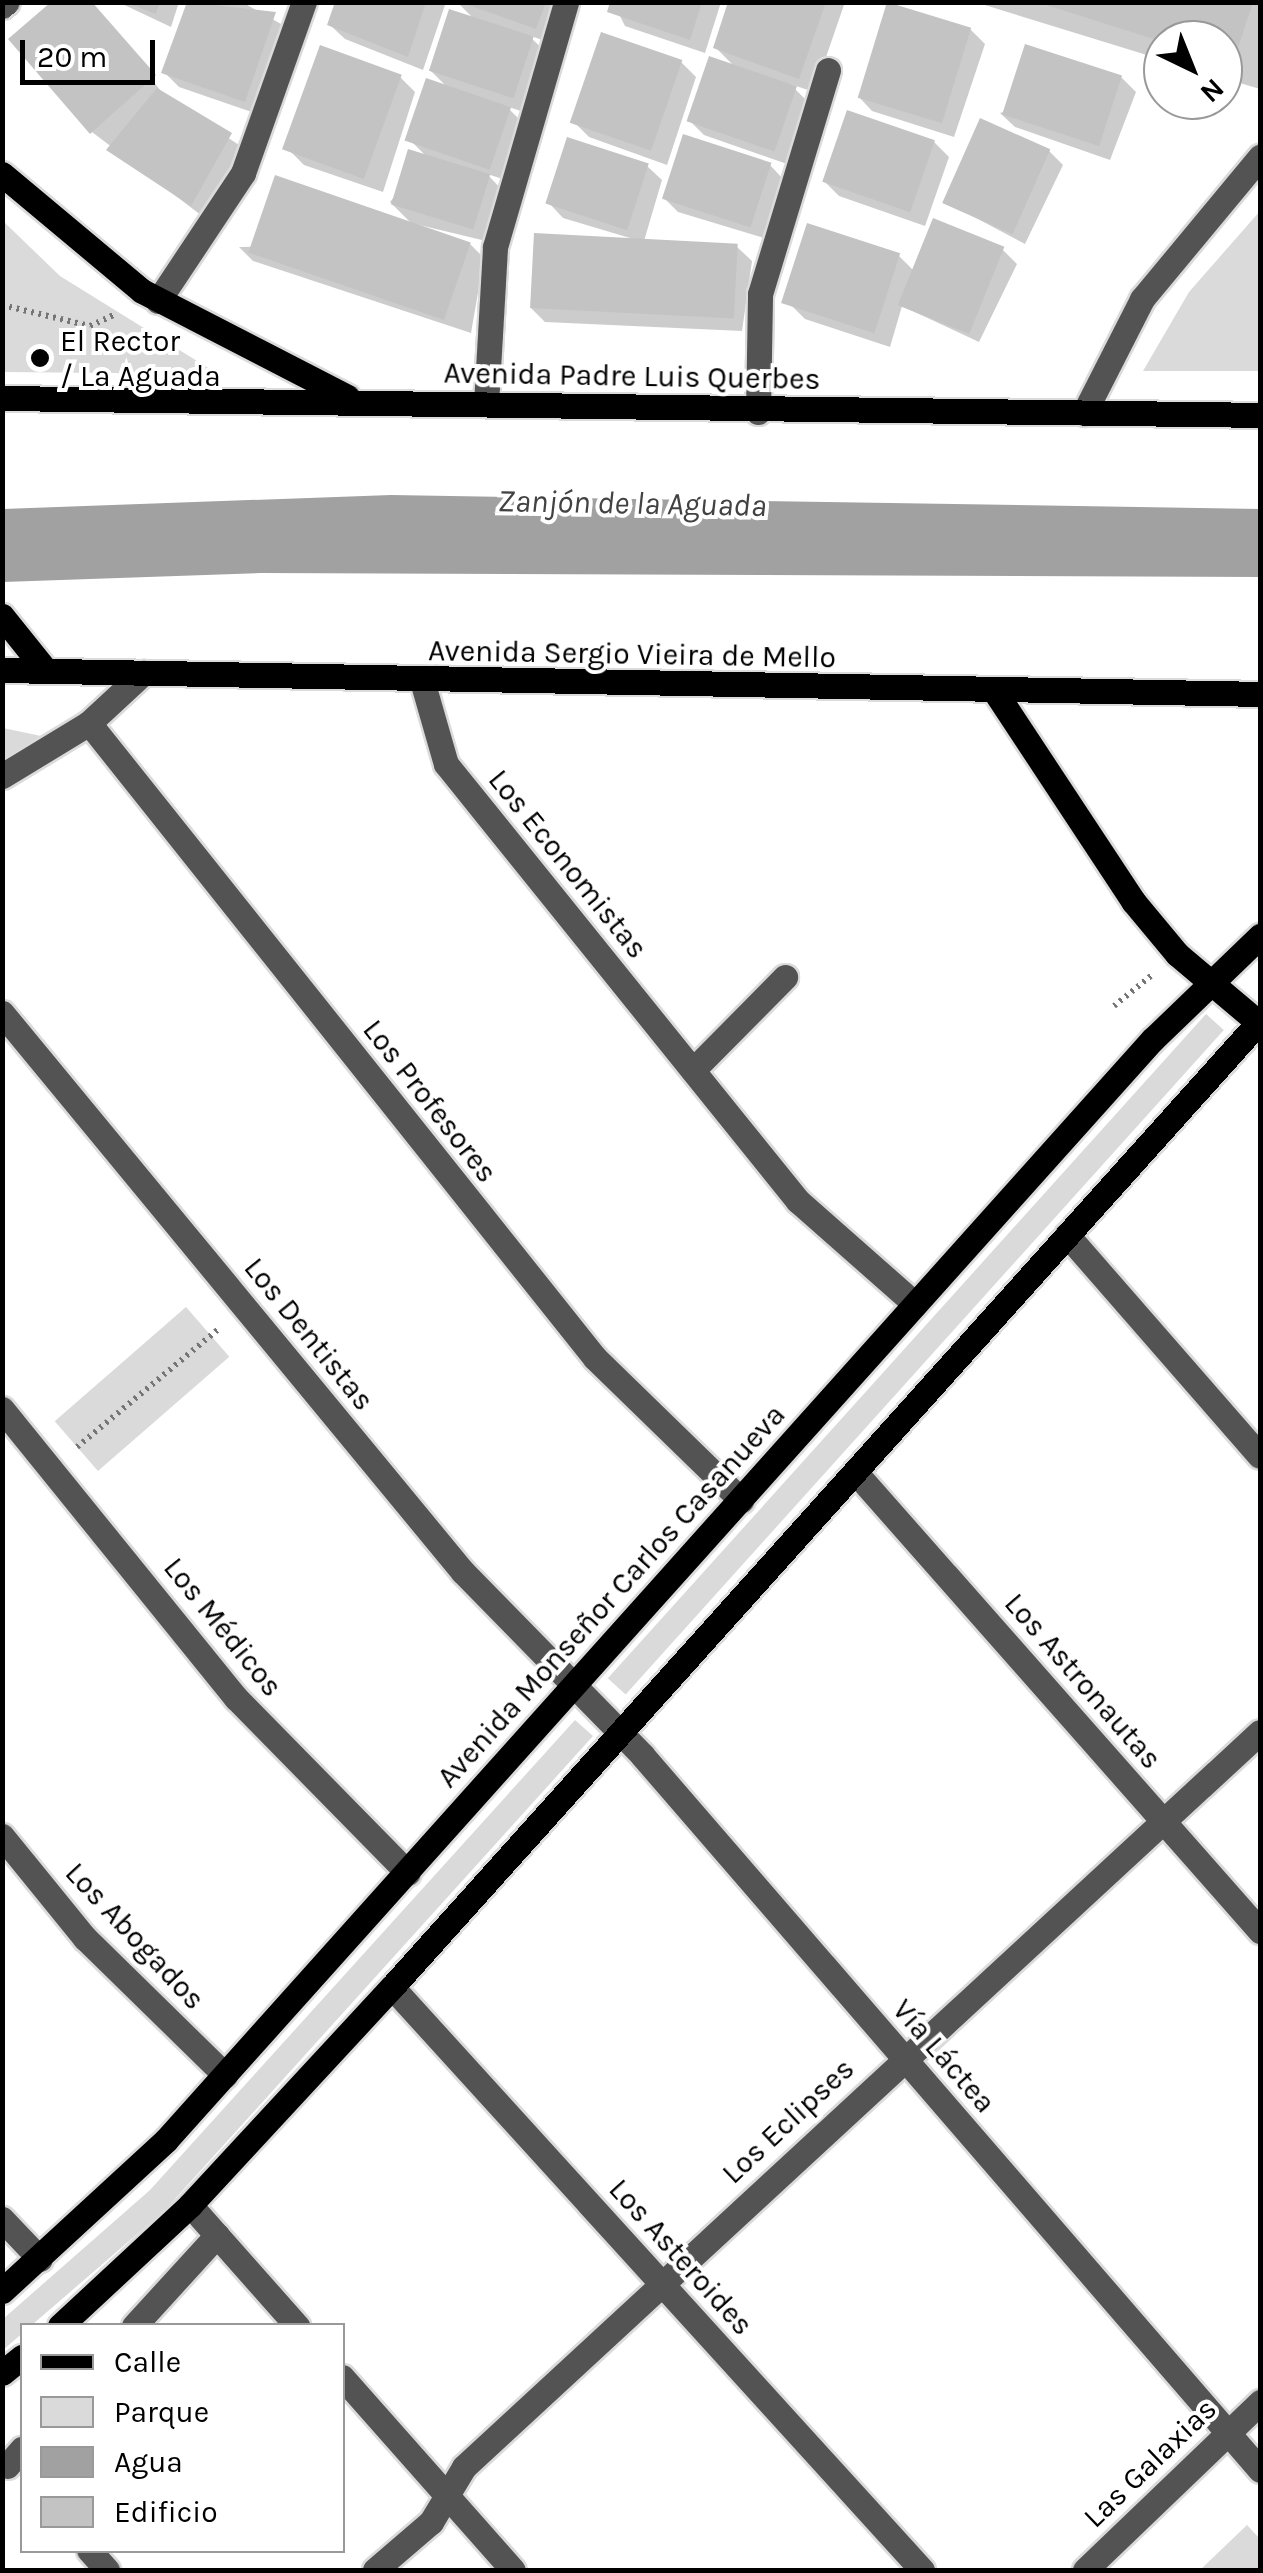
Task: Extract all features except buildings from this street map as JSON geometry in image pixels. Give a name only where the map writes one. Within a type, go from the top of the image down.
[{"type":"main road","points":[[2,174],[150,296],[361,402]]},
{"type":"main road","name":"Avenida Padre Luis Querbes","points":[[2,398],[758,412],[1260,415]]},
{"type":"main road","points":[[2,616],[46,671]]},
{"type":"main road","name":"Avenida Sergio Vieira de Mello","points":[[2,670],[423,684],[1260,694]]},
{"type":"main road","points":[[63,2323],[190,2206],[392,1987],[1259,1023],[1177,954],[1091,846],[994,690]]},
{"type":"main road","name":"Avenida Monseñor Carlos Casanueva","points":[[2,2291],[40,2259],[225,2075],[576,1688],[914,1304],[1208,984],[1260,936]]},
{"type":"street","points":[[150,296],[243,174],[304,2]]},
{"type":"street","points":[[486,404],[495,247],[566,2]]},
{"type":"street","points":[[758,412],[760,294],[828,70]]},
{"type":"street","points":[[1084,413],[1142,299],[1260,156]]},
{"type":"street","points":[[2,776],[89,723],[143,674]]},
{"type":"street","name":"Los Economistas","points":[[423,684],[446,764],[798,1201],[914,1304]]},
{"type":"street","name":"Los Profesores","points":[[89,723],[595,1358],[741,1500]]},
{"type":"street","points":[[693,1070],[786,977]]},
{"type":"street","name":"Los Dentistas","points":[[2,1012],[463,1572],[576,1688]]},
{"type":"street","points":[[1067,1235],[1260,1456]]},
{"type":"street","name":"Los Médicos","points":[[2,1409],[236,1698],[408,1873]]},
{"type":"street","name":"Los Astronautas","points":[[856,1473],[1260,1931]]},
{"type":"street","name":"Vía Láctea","points":[[576,1688],[620,1732],[1260,2470]]},
{"type":"street","name":"Los Eclipses","points":[[375,2570],[430,2522],[464,2467],[1260,1732]]},
{"type":"street","name":"Los Abogados","points":[[2,1836],[85,1938],[225,2075]]},
{"type":"street","name":"Los Asteroides","points":[[392,1987],[922,2570]]},
{"type":"street","points":[[190,2206],[294,2323]]},
{"type":"street","points":[[2,2220],[40,2259]]},
{"type":"street","points":[[137,2323],[217,2235]]},
{"type":"street","points":[[345,2380],[514,2570]]},
{"type":"street","name":"Las Galaxias","points":[[1085,2570],[1260,2402]]},
{"type":"path","points":[[2,304],[90,326],[150,296]]},
{"type":"path","points":[[1114,1006],[1177,954]]},
{"type":"path","points":[[51,1469],[245,1307]]},
{"type":"green space","points":[[1260,211],[1260,371],[1143,371],[1189,292]]},
{"type":"green space","points":[[3,221],[60,276],[218,374],[3,372]]},
{"type":"green space","points":[[3,728],[46,737],[3,761]]},
{"type":"green space","points":[[1206,1014],[1224,1030],[626,1694],[608,1678]]},
{"type":"green space","points":[[186,1307],[229,1357],[98,1471],[55,1421]]},
{"type":"green space","points":[[575,1720],[593,1736],[165,2210],[34,2323],[20,2323],[20,2335],[3,2350],[3,2319],[150,2190]]},
{"type":"green space","points":[[1247,2525],[1260,2539],[1260,2570],[1200,2570]]},
{"type":"water","name":"Zanjón de la Aguada","points":[[391,495],[1260,509],[1260,577],[261,573],[3,582],[3,509]]},
{"type":"place","name":"El Rector / La Aguada","points":[[40,358]]}]
